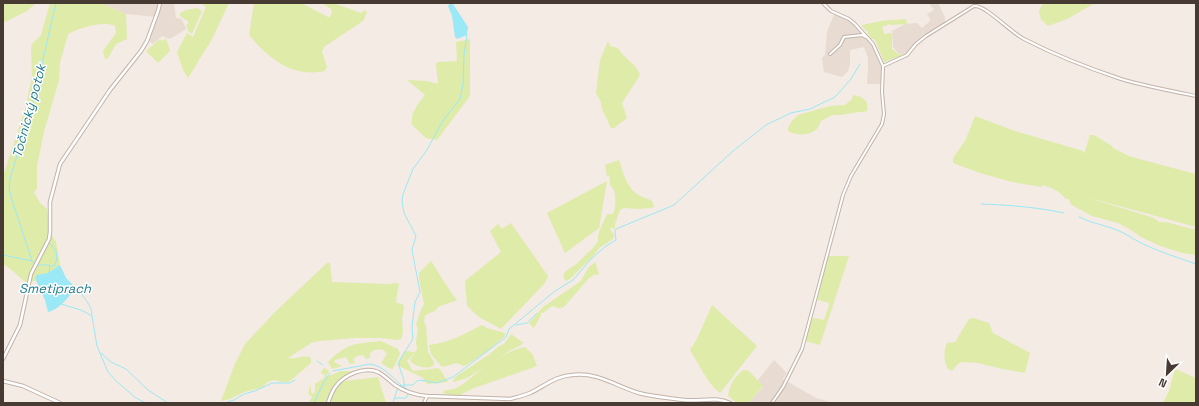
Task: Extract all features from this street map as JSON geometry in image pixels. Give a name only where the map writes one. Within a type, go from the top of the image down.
[{"type":"street","points":[[3,359],[20,325],[31,274],[48,239],[50,232],[49,205],[58,168],[110,90],[141,51],[147,41],[160,3]]},
{"type":"street","points":[[772,403],[783,387],[802,348],[843,195],[851,176],[882,124],[884,114],[882,92],[883,66],[877,50],[867,37],[849,19],[831,11],[823,3]]},
{"type":"street","points":[[883,66],[907,55],[916,44],[926,36],[974,6],[977,6],[984,9],[1020,38],[1042,48],[1121,79],[1196,96]]},
{"type":"street","points":[[830,54],[840,45],[844,37],[867,37]]},
{"type":"street","points":[[328,403],[340,381],[365,370],[379,372],[401,389],[414,394],[427,396],[510,398],[522,396],[532,392],[557,378],[572,374],[581,374],[604,378],[644,394],[686,401],[720,400],[730,403]]},
{"type":"street","points":[[3,381],[23,386],[60,403]]},
{"type":"street","points":[[424,403],[427,396]]},
{"type":"shaded area","points":[[100,3],[174,3],[176,18],[182,19],[186,29],[170,39],[162,36],[153,44],[149,41],[157,17],[126,14]]},
{"type":"shaded area","points":[[929,3],[938,3],[945,17],[945,23],[922,36],[905,55],[898,53],[893,47],[892,31],[905,24],[917,23],[922,28],[930,21],[927,14],[934,10]]},
{"type":"shaded area","points":[[835,12],[850,18],[877,48],[881,64],[881,84],[867,84],[868,58],[864,47],[850,50],[850,64],[848,71],[842,77],[824,72],[822,58],[825,55],[827,32]]},
{"type":"shaded area","points":[[774,360],[787,373],[783,379],[816,398],[833,403],[749,403],[763,387],[758,380]]},
{"type":"green space","points":[[3,3],[36,3],[27,11],[3,23]]},
{"type":"green space","points":[[50,3],[100,3],[126,14],[127,39],[116,44],[108,58],[105,59],[103,51],[116,33],[115,26],[110,24],[98,24],[78,29],[68,34],[60,63],[59,80],[44,132],[37,166],[37,189],[34,192],[40,203],[47,209],[49,231],[56,242],[60,265],[48,273],[35,278],[36,281],[25,282],[3,264],[3,176],[25,109],[32,77],[32,44],[41,35]]},
{"type":"green space","points":[[204,3],[229,3],[212,39],[188,78],[183,70],[177,52],[187,33],[193,37],[206,7],[203,5]]},
{"type":"green space","points":[[254,3],[301,3],[328,17],[330,17],[332,12],[331,9],[322,3],[333,3],[361,13],[365,10],[367,12],[363,21],[324,47],[322,52],[327,67],[325,71],[302,72],[282,65],[273,59],[249,35]]},
{"type":"green space","points":[[1043,3],[1095,3],[1067,19],[1048,26],[1041,20],[1039,11]]},
{"type":"green space","points":[[197,8],[202,11],[192,34],[188,31],[186,26],[189,22],[180,16],[180,13]]},
{"type":"green space","points":[[906,19],[907,24],[889,24],[882,27],[884,34],[891,33],[892,35],[892,49],[903,55],[884,62],[876,42],[874,39],[871,39],[862,25],[881,21]]},
{"type":"green space","points":[[166,38],[170,51],[158,63],[146,51],[160,39],[163,41]]},
{"type":"green space","points":[[470,39],[470,96],[437,140],[426,138],[412,125],[412,117],[415,109],[425,95],[407,80],[427,81],[438,84],[436,64],[438,62],[457,61],[456,42]]},
{"type":"green space","points":[[608,41],[610,46],[618,48],[636,68],[640,75],[622,103],[627,118],[614,128],[611,128],[596,93],[600,60]]},
{"type":"green space","points":[[853,95],[866,102],[868,107],[867,111],[832,115],[821,121],[815,131],[809,133],[797,134],[788,131],[792,121],[798,115],[830,106],[845,105],[852,99]]},
{"type":"green space","points":[[975,116],[1015,131],[1083,151],[1084,154],[1090,135],[1094,135],[1113,148],[1129,156],[1196,174],[1196,227],[1086,197],[1154,218],[1159,222],[1166,222],[1196,230],[1196,255],[1182,253],[1158,245],[1118,223],[1092,216],[1072,205],[1069,199],[1066,199],[1050,187],[1012,182],[980,173],[953,163],[953,158],[965,141]]},
{"type":"green space","points":[[619,160],[625,178],[630,187],[639,195],[652,201],[654,207],[639,209],[624,208],[620,210],[615,224],[615,230],[611,227],[610,229],[614,235],[613,239],[599,248],[570,279],[565,281],[563,275],[592,249],[598,241],[600,231],[607,214],[613,214],[614,212],[615,193],[614,189],[610,185],[609,175],[607,176],[605,165]]},
{"type":"green space","points":[[607,181],[599,228],[565,253],[547,213]]},
{"type":"green space","points":[[511,223],[548,276],[545,283],[501,329],[479,317],[467,306],[465,281],[501,252],[490,231],[498,224],[502,229]]},
{"type":"green space","points":[[827,256],[849,256],[820,345],[805,341],[812,319],[815,318],[824,320],[829,305],[829,303],[818,300]]},
{"type":"green space","points":[[431,261],[457,300],[438,307],[435,311],[425,315],[424,322],[426,326],[428,352],[434,362],[434,365],[432,367],[425,367],[418,366],[410,360],[417,349],[416,342],[418,329],[416,325],[424,304],[419,273]]},
{"type":"green space","points":[[595,262],[599,274],[594,274],[589,278],[563,308],[560,306],[561,309],[552,306],[543,313],[541,312],[541,315],[534,328],[529,323],[543,307],[581,281],[588,268]]},
{"type":"green space","points":[[327,263],[330,263],[332,282],[399,283],[396,301],[404,306],[402,319],[403,332],[401,339],[354,338],[311,343],[288,358],[310,357],[311,360],[311,363],[289,382],[274,380],[268,382],[261,388],[244,392],[230,399],[221,401],[234,366],[245,344],[277,310]]},
{"type":"green space","points":[[712,305],[757,346],[720,393],[707,379],[690,350],[697,339]]},
{"type":"green space","points":[[973,318],[989,323],[993,333],[1030,353],[1025,373],[978,363],[964,362],[959,363],[952,371],[948,369],[944,356],[947,343],[955,342],[969,319]]},
{"type":"green space","points":[[482,325],[505,333],[505,336],[490,349],[467,365],[464,366],[457,363],[442,367],[431,354],[429,345],[450,340]]},
{"type":"green space","points":[[511,334],[523,342],[521,345],[467,378],[453,381],[455,377],[504,344]]},
{"type":"green space","points":[[381,341],[398,349],[400,354],[393,369],[381,363],[387,354],[383,350],[374,350],[370,353],[370,358],[366,359],[363,355],[357,356],[353,359],[355,363],[350,364],[346,357],[335,360],[334,362],[342,366],[332,369],[328,362],[347,347]]},
{"type":"green space","points":[[525,347],[533,355],[537,366],[474,388],[458,396],[444,394],[443,392],[445,390],[459,387],[479,371],[501,357]]},
{"type":"green space","points":[[405,351],[415,352],[407,361],[413,371],[439,368],[448,382],[427,384],[423,378],[397,365]]},
{"type":"green space","points":[[325,368],[329,371],[326,377],[341,371],[355,371],[337,382],[378,377],[386,403],[326,403],[330,394],[325,403],[308,403],[312,397],[308,393],[311,384],[311,392],[313,394],[315,392],[315,384],[324,378],[325,375],[321,373]]},
{"type":"green space","points":[[1175,369],[1196,378],[1196,403],[1163,403],[1169,391]]},
{"type":"green space","points":[[743,370],[749,371],[763,386],[749,403],[737,403],[728,396],[733,382]]},
{"type":"water","points":[[450,3],[453,4],[468,27],[467,35],[457,39],[455,37],[452,16],[448,6]]},
{"type":"water","name":"Smetiprach","points":[[60,265],[66,278],[75,287],[64,302],[56,309],[48,312],[45,300],[35,278],[37,275],[48,273]]},
{"type":"waterway","name":"Točnický potok","points":[[35,263],[32,261],[9,188],[10,179],[34,98],[56,3]]},
{"type":"waterway","points":[[404,387],[404,379],[399,361],[413,339],[412,327],[415,302],[420,292],[412,250],[416,236],[404,213],[402,201],[403,194],[413,169],[427,150],[442,122],[460,99],[463,85],[464,55],[467,35]]},
{"type":"waterway","points":[[404,385],[413,385],[420,380],[437,383],[453,377],[506,337],[509,329],[555,291],[573,280],[591,259],[606,246],[616,240],[616,229],[674,205],[733,151],[766,125],[791,113],[810,109],[835,97],[851,79],[860,64]]},
{"type":"waterway","points":[[981,204],[1043,209],[1064,213]]},
{"type":"waterway","points":[[1079,217],[1117,230],[1161,252],[1196,264]]},
{"type":"waterway","points":[[48,241],[56,251],[57,260],[54,266],[52,266]]},
{"type":"waterway","points":[[3,255],[32,261]]},
{"type":"waterway","name":"Točnický potok","points":[[37,265],[50,265],[49,273]]},
{"type":"waterway","points":[[74,288],[79,289],[91,308],[92,315]]},
{"type":"waterway","name":"Točnický potok","points":[[61,304],[81,310],[92,316],[97,346],[108,372],[136,398],[146,403]]},
{"type":"waterway","points":[[516,325],[527,323],[537,313]]},
{"type":"waterway","points":[[101,353],[111,362],[126,369],[148,390],[168,403]]},
{"type":"waterway","points":[[317,361],[323,365]]},
{"type":"waterway","name":"Točnický potok","points":[[333,371],[370,364],[379,367],[401,385],[397,390],[393,403]]},
{"type":"waterway","name":"Točnický potok","points":[[314,403],[330,373]]},
{"type":"waterway","points":[[225,403],[272,383],[290,383],[295,380]]},
{"type":"waterway","points":[[401,385],[410,391]]},
{"type":"waterway","points":[[395,398],[406,398],[408,394]]}]
